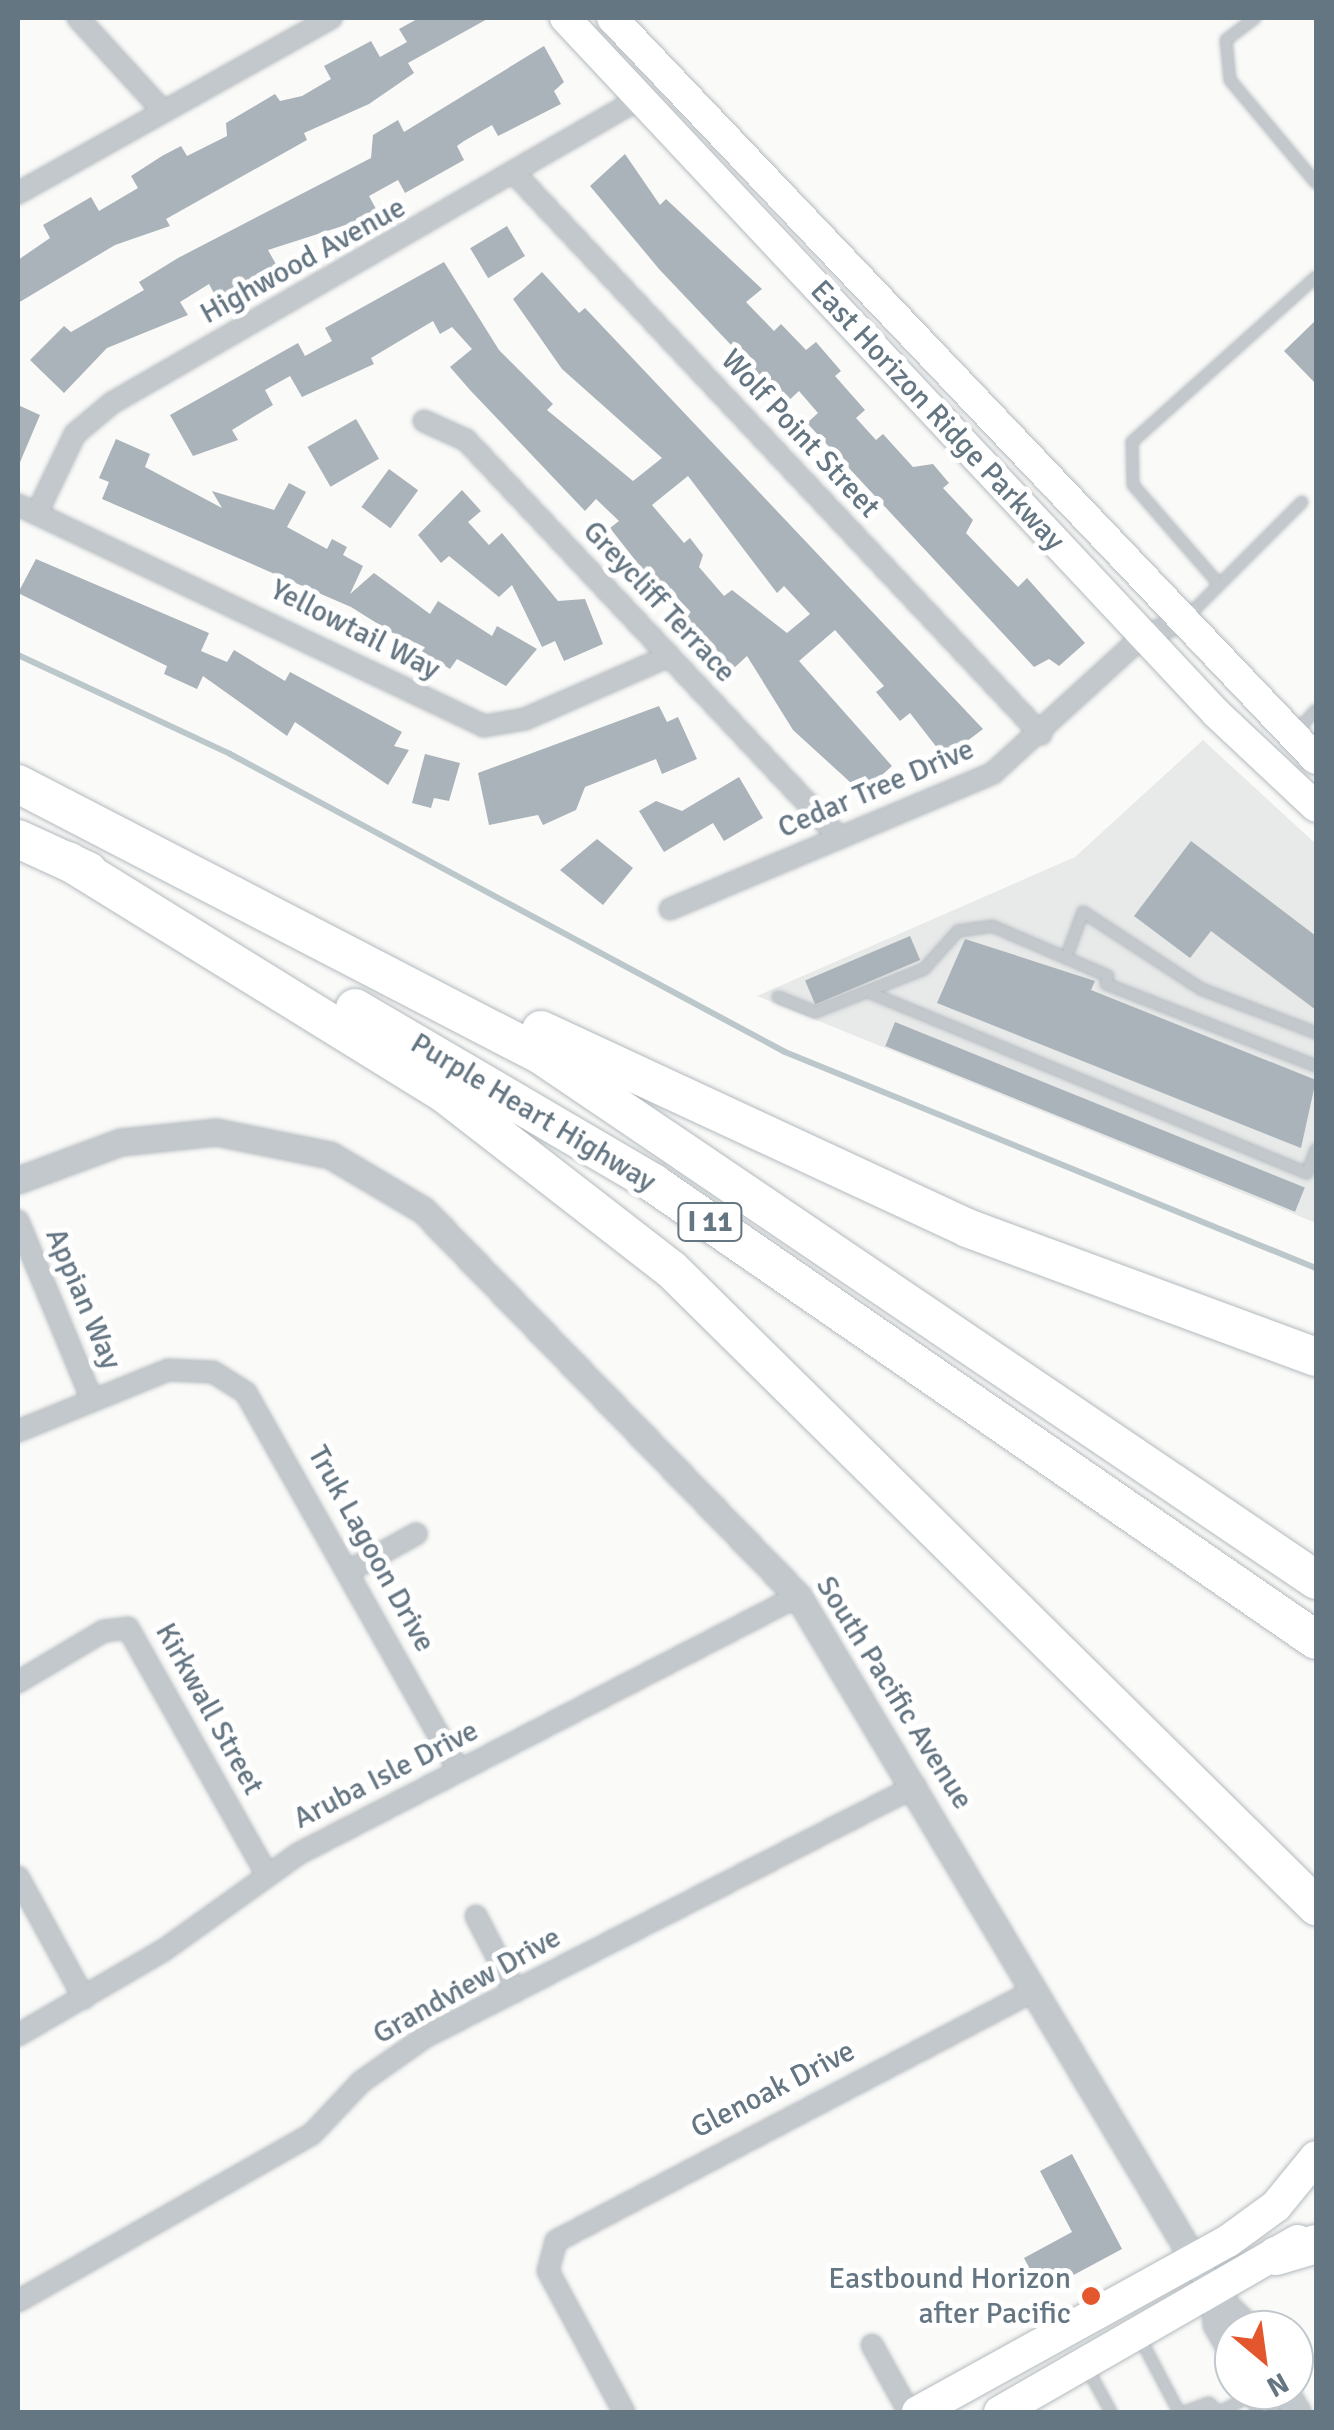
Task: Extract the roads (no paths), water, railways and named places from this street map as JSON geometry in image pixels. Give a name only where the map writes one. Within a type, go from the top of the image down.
[{"type":"highway","name":"Purple Heart Highway","points":[[18,784],[453,1002],[689,1149],[1316,1580]]},
{"type":"highway","name":"Purple Heart Highway","points":[[18,838],[336,997],[654,1183],[1316,1640]]},
{"type":"highway","points":[[68,862],[445,1094],[658,1258],[1312,1897]]},
{"type":"highway","points":[[453,1002],[519,1018],[967,1228],[1316,1356]]},
{"type":"highway","points":[[1276,2256],[1316,2244]]},
{"type":"main road","name":"East Horizon Ridge Parkway","points":[[565,18],[1143,636],[1316,807]]},
{"type":"main road","name":"East Horizon Ridge Parkway","points":[[612,18],[1316,760]]},
{"type":"main road","points":[[918,2412],[1194,2259],[1276,2206],[1316,2156]]},
{"type":"main road","points":[[1010,2410],[1215,2295],[1316,2226]]},
{"type":"street","points":[[78,18],[163,111]]},
{"type":"street","points":[[18,193],[331,18]]},
{"type":"street","name":"Highwood Avenue","points":[[27,509],[63,451],[112,403],[516,175],[639,99]]},
{"type":"street","name":"Wolf Point Street","points":[[516,175],[1041,734]]},
{"type":"street","name":"Greycliff Terrace","points":[[424,420],[466,440],[840,838]]},
{"type":"street","name":"Yellowtail Way","points":[[27,509],[484,726],[525,720],[669,656]]},
{"type":"street","name":"Cedar Tree Drive","points":[[670,909],[993,774],[1041,734],[1143,636],[1181,622]]},
{"type":"street","name":"South Pacific Avenue","points":[[18,1180],[154,1135],[251,1134],[330,1155],[423,1210],[798,1596],[916,1786],[1215,2295],[1230,2310]]},
{"type":"street","name":"Appian Way","points":[[18,1221],[92,1400]]},
{"type":"street","name":"Truk Lagoon Drive","points":[[92,1400],[168,1370],[212,1372],[263,1415],[459,1771]]},
{"type":"street","points":[[18,1431],[92,1400]]},
{"type":"street","points":[[348,1572],[416,1534]]},
{"type":"street","name":"Aruba Isle Drive","points":[[18,2035],[84,1998],[266,1873],[798,1596]]},
{"type":"street","name":"Kirkwall Street","points":[[18,1682],[104,1631],[128,1628],[266,1873]]},
{"type":"street","name":"Grandview Drive","points":[[18,2301],[290,2148],[389,2059],[916,1786]]},
{"type":"street","points":[[18,1878],[84,1998]]},
{"type":"street","points":[[476,1916],[516,1991]]},
{"type":"street","name":"Glenoak Drive","points":[[624,2412],[555,2288],[548,2255],[572,2230],[1035,1990]]},
{"type":"street","name":"South Pacific Avenue","points":[[1215,2295],[1216,2310]]},
{"type":"street","points":[[872,2345],[909,2412]]},
{"type":"lane","points":[[1254,18],[1226,40],[1230,80],[1316,183]]},
{"type":"lane","points":[[1218,583],[1132,485],[1132,442],[1316,277]]},
{"type":"lane","points":[[1181,622],[1302,502]]},
{"type":"lane","points":[[1292,737],[1316,710]]},
{"type":"lane","points":[[1066,958],[1083,912],[1202,989],[1316,1034]]},
{"type":"lane","points":[[778,997],[815,1012],[924,969],[970,927],[992,926],[1108,976],[1106,984],[1316,1066]]},
{"type":"lane","points":[[867,992],[1307,1173],[1316,1150]]},
{"type":"lane","points":[[1138,2336],[1182,2412],[1209,2403],[1220,2412]]},
{"type":"lane","points":[[1086,2366],[1112,2412]]},
{"type":"waterway","points":[[18,655],[230,754],[785,1052],[1316,1268]]},
{"type":"place","name":"Eastbound Horizon after Pacific","points":[[1091,2296]]}]
